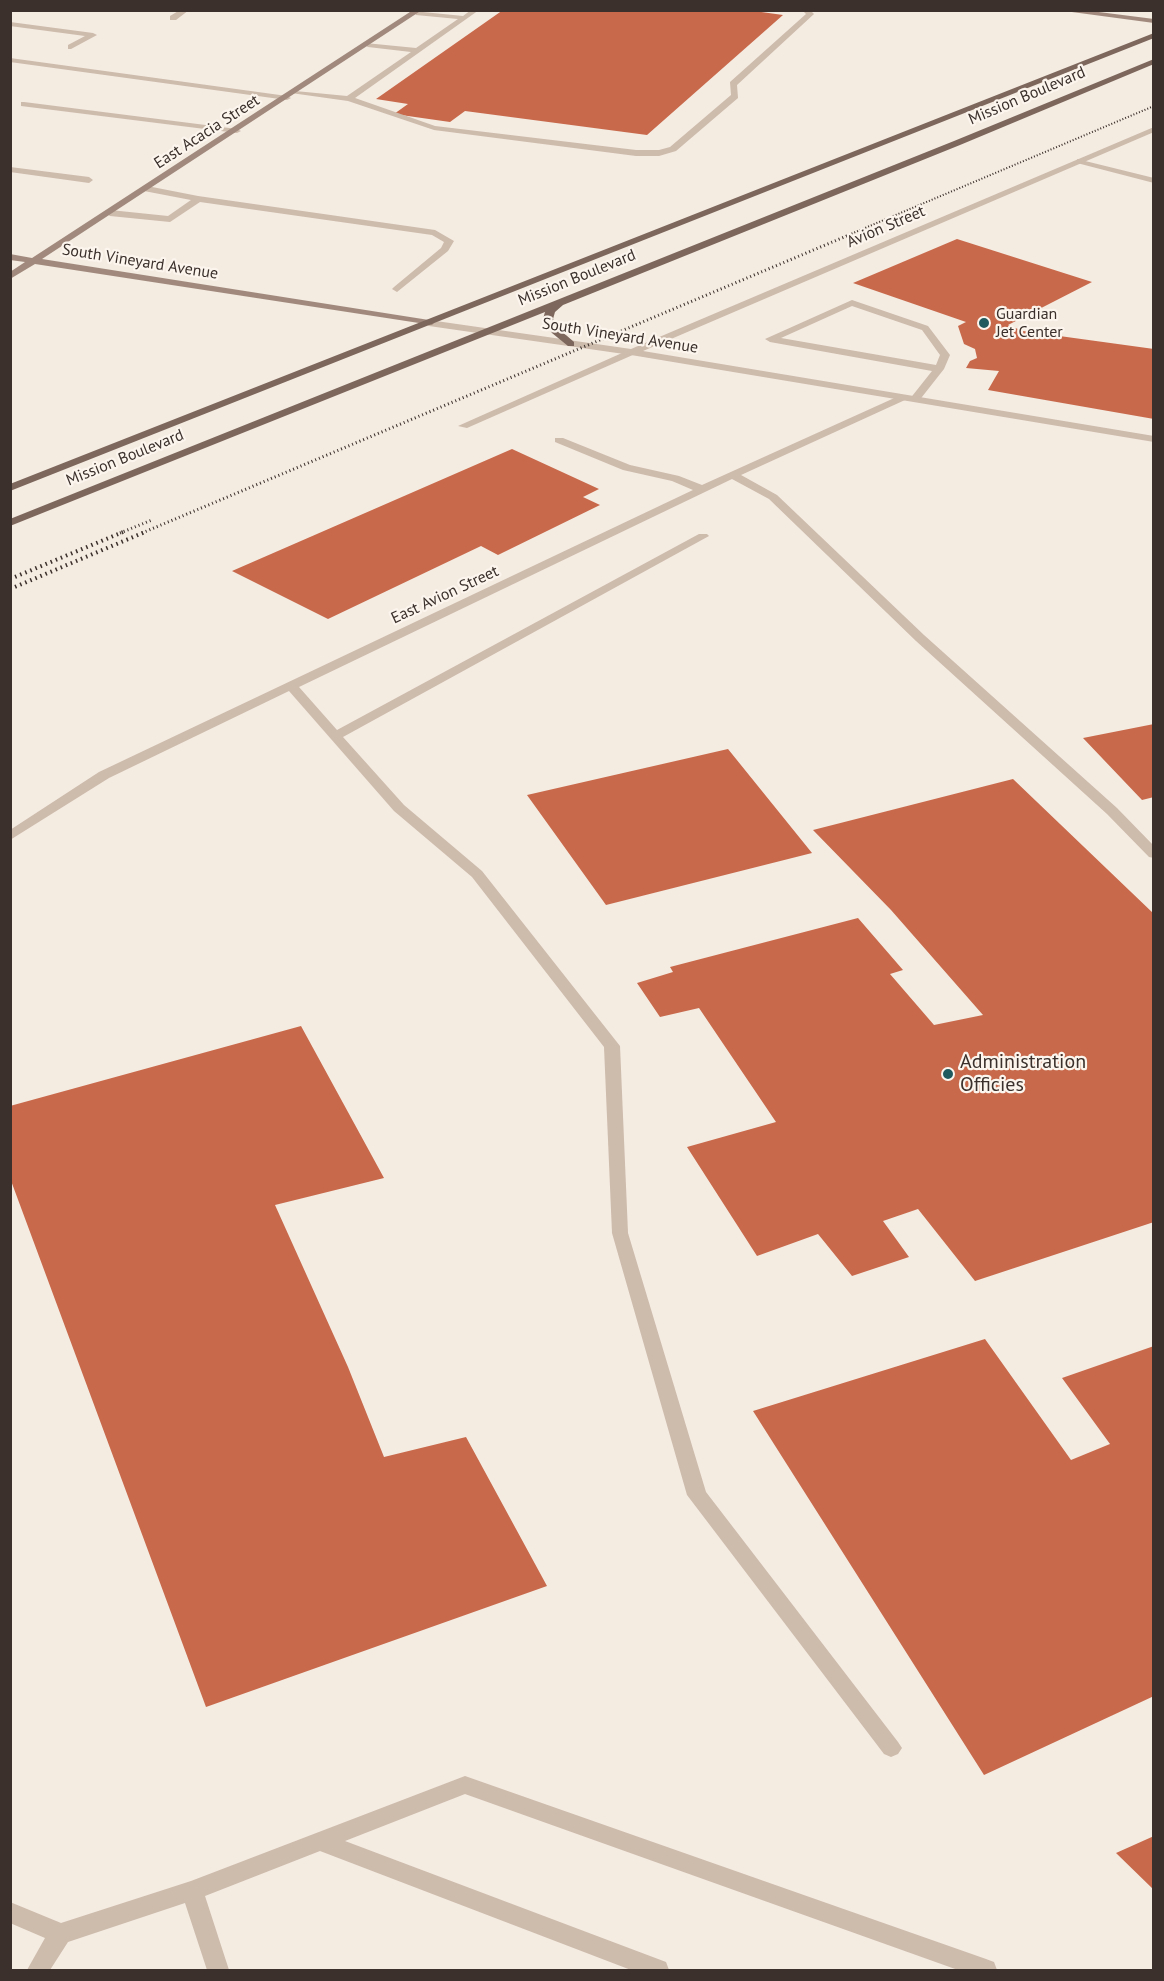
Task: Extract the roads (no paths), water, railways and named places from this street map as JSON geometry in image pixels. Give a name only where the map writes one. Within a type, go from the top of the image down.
[{"type":"main road","name":"Mission Boulevard","points":[[10,488],[1154,34]]},
{"type":"main road","name":"Mission Boulevard","points":[[10,523],[1154,61]]},
{"type":"main road","points":[[562,302],[547,316],[555,331],[571,344]]},
{"type":"street","points":[[172,18],[186,10]]},
{"type":"street","points":[[349,99],[476,10]]},
{"type":"street","points":[[295,93],[349,99],[434,128],[636,153],[659,153],[673,149],[735,96],[733,84],[810,14],[805,10]]},
{"type":"street","points":[[1060,10],[1154,21]]},
{"type":"street","points":[[418,12],[465,18]]},
{"type":"street","name":"East Acacia Street","points":[[10,276],[418,12]]},
{"type":"street","points":[[10,24],[93,35],[71,47]]},
{"type":"street","points":[[368,45],[420,51]]},
{"type":"street","points":[[10,60],[287,98]]},
{"type":"street","points":[[24,104],[237,131]]},
{"type":"street","name":"Avion Street","points":[[463,426],[1154,129]]},
{"type":"street","points":[[1080,161],[1154,181]]},
{"type":"street","points":[[10,169],[89,180]]},
{"type":"street","points":[[1141,176],[1154,174]]},
{"type":"street","points":[[147,189],[198,199],[435,233],[449,241],[445,249],[397,289]]},
{"type":"street","points":[[110,213],[170,219],[198,199]]},
{"type":"street","name":"South Vineyard Avenue","points":[[10,257],[429,323],[631,352],[1154,439]]},
{"type":"street","points":[[914,400],[939,369],[945,355],[925,328],[852,303],[770,339],[939,369]]},
{"type":"street","name":"East Avion Street","points":[[10,836],[104,775],[733,475],[901,398]]},
{"type":"street","points":[[559,440],[620,466],[675,478],[703,490]]},
{"type":"street","points":[[733,475],[773,497],[1024,735],[1112,811],[1154,855]]},
{"type":"street","points":[[336,736],[704,536]]},
{"type":"street","points":[[291,686],[399,808],[477,874],[612,1046],[620,1233],[697,1495],[891,1748]]},
{"type":"street","points":[[38,1971],[60,1934],[192,1891],[465,1785],[986,1971]]},
{"type":"street","points":[[319,1841],[658,1971]]},
{"type":"street","points":[[192,1891],[218,1971]]},
{"type":"street","points":[[10,1912],[60,1934]]},
{"type":"railway","points":[[846,236],[1154,106]]},
{"type":"railway","points":[[142,533],[849,235]]},
{"type":"railway","points":[[120,533],[152,520]]},
{"type":"railway","points":[[10,579],[123,532]]},
{"type":"railway","points":[[10,589],[145,532]]},
{"type":"place","name":"Guardian Jet Center","points":[[984,323]]},
{"type":"place","name":"Administration Officies","points":[[948,1074]]}]
